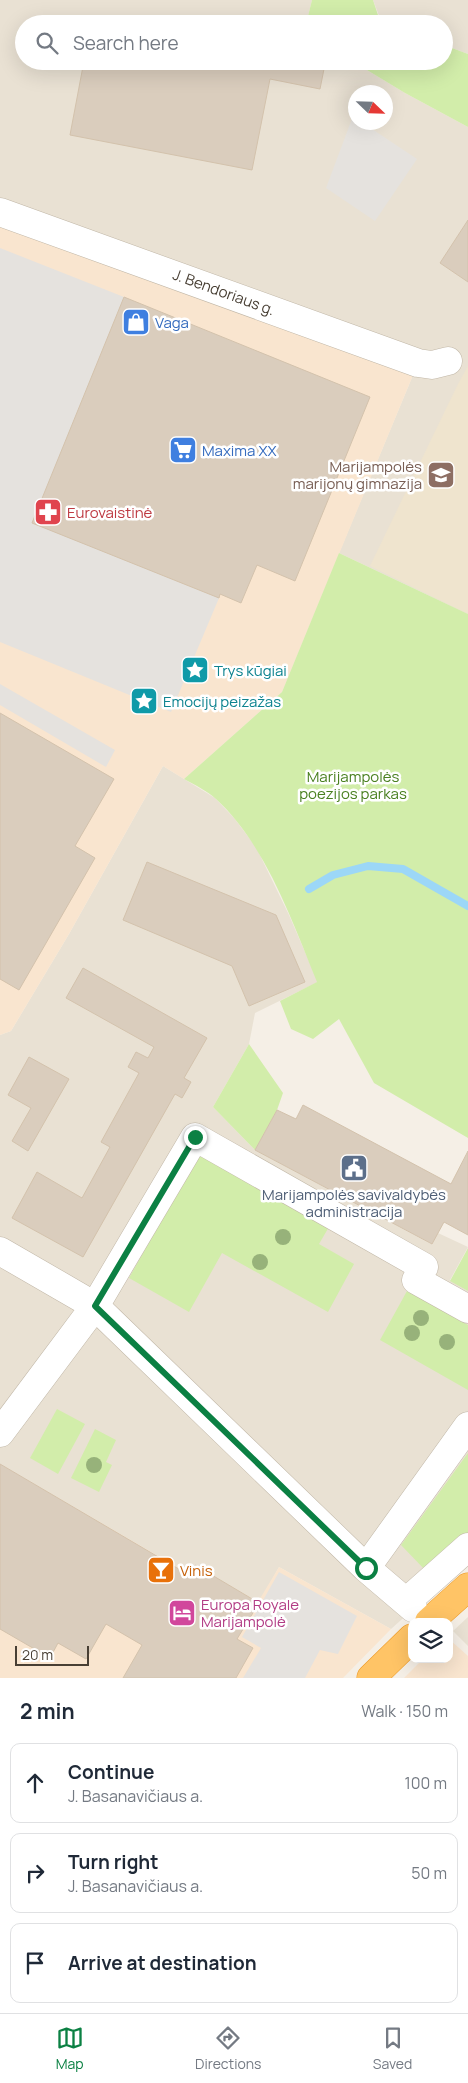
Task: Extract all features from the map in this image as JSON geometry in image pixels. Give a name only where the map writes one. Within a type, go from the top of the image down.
[{"type":"highway","points":[[416,1611],[468,1587]]},
{"type":"highway","points":[[371,1678],[408,1642]]},
{"type":"street","name":"J. Bendoriaus g.","points":[[0,212],[418,363],[432,365],[448,361]]},
{"type":"street","points":[[0,1433],[95,1306],[195,1137],[424,1267],[416,1280],[468,1309]]},
{"type":"street","points":[[0,1251],[95,1306],[366,1568],[416,1611],[468,1548]]},
{"type":"street","points":[[366,1568],[468,1426]]},
{"type":"shaded area","points":[[0,0],[312,0],[308,15],[15,15],[15,70],[367,70],[392,85],[348,85],[348,130],[393,130],[393,86],[468,127],[468,614],[339,553],[418,363],[0,212]]},
{"type":"shaded area","points":[[373,0],[468,0],[468,54],[453,48],[453,15],[379,15]]},
{"type":"shaded area","points":[[348,129],[374,130],[417,159],[375,221],[326,188]]},
{"type":"shaded area","points":[[0,212],[418,363],[282,692],[184,779],[163,766],[69,934],[11,1031],[0,1035]]},
{"type":"shaded area","points":[[0,248],[124,297],[33,523],[219,598],[171,712],[0,642]]},
{"type":"shaded area","name":"Marijampolės marijonų gimnazija","points":[[468,366],[468,614],[370,566]]},
{"type":"shaded area","points":[[0,684],[115,750],[106,767],[0,705]]},
{"type":"shaded area","points":[[163,766],[215,798],[234,818],[256,847],[289,915],[318,982],[255,1013],[249,1044],[213,1107],[255,1150],[431,1244],[438,1233],[468,1247],[450,1280],[468,1291],[468,1560],[391,1629],[279,1567],[259,1603],[195,1566],[189,1575],[0,1464],[0,1035],[11,1031],[69,934]]},
{"type":"shaded area","points":[[0,1464],[189,1574],[195,1565],[258,1602],[279,1567],[391,1629],[343,1678],[0,1678]]},
{"type":"shaded area","points":[[279,1572],[357,1616],[338,1654],[320,1650],[305,1678],[243,1678],[261,1648],[242,1637]]},
{"type":"shaded area","points":[[468,1617],[468,1646],[453,1631]]},
{"type":"shaded area","points":[[453,1643],[468,1656],[468,1678],[404,1678],[419,1663],[453,1663]]},
{"type":"green space","points":[[312,0],[373,0],[378,15],[308,15]]},
{"type":"green space","points":[[453,48],[468,54],[468,127],[367,70],[453,70]]},
{"type":"green space","name":"Marijampolės poezijos parkas","points":[[339,553],[468,614],[468,1138],[374,1083],[339,1019],[313,1039],[291,1029],[280,1001],[317,982],[287,909],[263,861],[234,818],[216,799],[184,779],[282,692]]},
{"type":"green space","points":[[249,1044],[283,1093],[277,1110],[255,1150],[213,1107]]},
{"type":"green space","points":[[202,1147],[333,1220],[319,1244],[354,1264],[328,1312],[222,1253],[189,1312],[129,1278]]},
{"type":"green space","points":[[468,1248],[468,1291],[450,1281]]},
{"type":"green space","points":[[407,1291],[468,1325],[468,1390],[380,1340]]},
{"type":"green space","points":[[57,1409],[85,1424],[58,1474],[30,1458]]},
{"type":"green space","points":[[95,1429],[116,1440],[106,1462],[112,1465],[99,1492],[71,1478]]},
{"type":"green space","points":[[468,1453],[468,1533],[426,1571],[401,1545]]},
{"type":"building","points":[[82,70],[324,70],[320,89],[270,79],[252,170],[70,135]]},
{"type":"building","points":[[468,220],[468,282],[440,263]]},
{"type":"building","points":[[124,297],[370,397],[295,581],[257,565],[241,603],[220,594],[219,598],[32,523]]},
{"type":"building","points":[[0,713],[114,779],[75,846],[95,858],[19,990],[0,979]]},
{"type":"building","points":[[147,862],[276,915],[305,982],[249,1006],[232,966],[123,920]]},
{"type":"building","points":[[83,968],[207,1038],[184,1078],[191,1082],[182,1098],[175,1094],[83,1257],[12,1218],[37,1172],[82,1198],[110,1147],[101,1142],[139,1073],[128,1067],[136,1052],[148,1058],[154,1047],[66,998]]},
{"type":"building","points":[[29,1057],[69,1079],[28,1151],[12,1141],[31,1108],[8,1095]]},
{"type":"building","name":"Marijampolės savivaldybės administracija","points":[[303,1105],[451,1184],[468,1151],[468,1235],[444,1222],[432,1244],[255,1150],[277,1110],[296,1119]]},
{"type":"building","points":[[0,1464],[189,1575],[195,1565],[259,1603],[237,1639],[253,1648],[236,1678],[123,1678],[142,1645],[106,1624],[86,1659],[58,1643],[50,1658],[0,1629]]},
{"type":"waterway","points":[[309,889],[333,875],[368,866],[403,869],[468,906]]},
{"type":"place","name":"Vaga","points":[[136,322]]},
{"type":"place","name":"Maxima XX","points":[[183,450]]},
{"type":"place","name":"Marijampolės marijonų gimnazija","points":[[441,475]]},
{"type":"place","name":"Eurovaistinė","points":[[48,512]]},
{"type":"place","name":"Trys kūgiai","points":[[195,670]]},
{"type":"place","name":"Emocijų peizažas","points":[[144,701]]},
{"type":"place","name":"Marijampolės savivaldybės administracija","points":[[354,1168]]},
{"type":"place","name":"Vinis","points":[[161,1570]]},
{"type":"place","name":"Europa Royale Marijampolė","points":[[182,1613]]},
{"type":"route","points":[[195,1137],[95,1306],[366,1568]]}]
